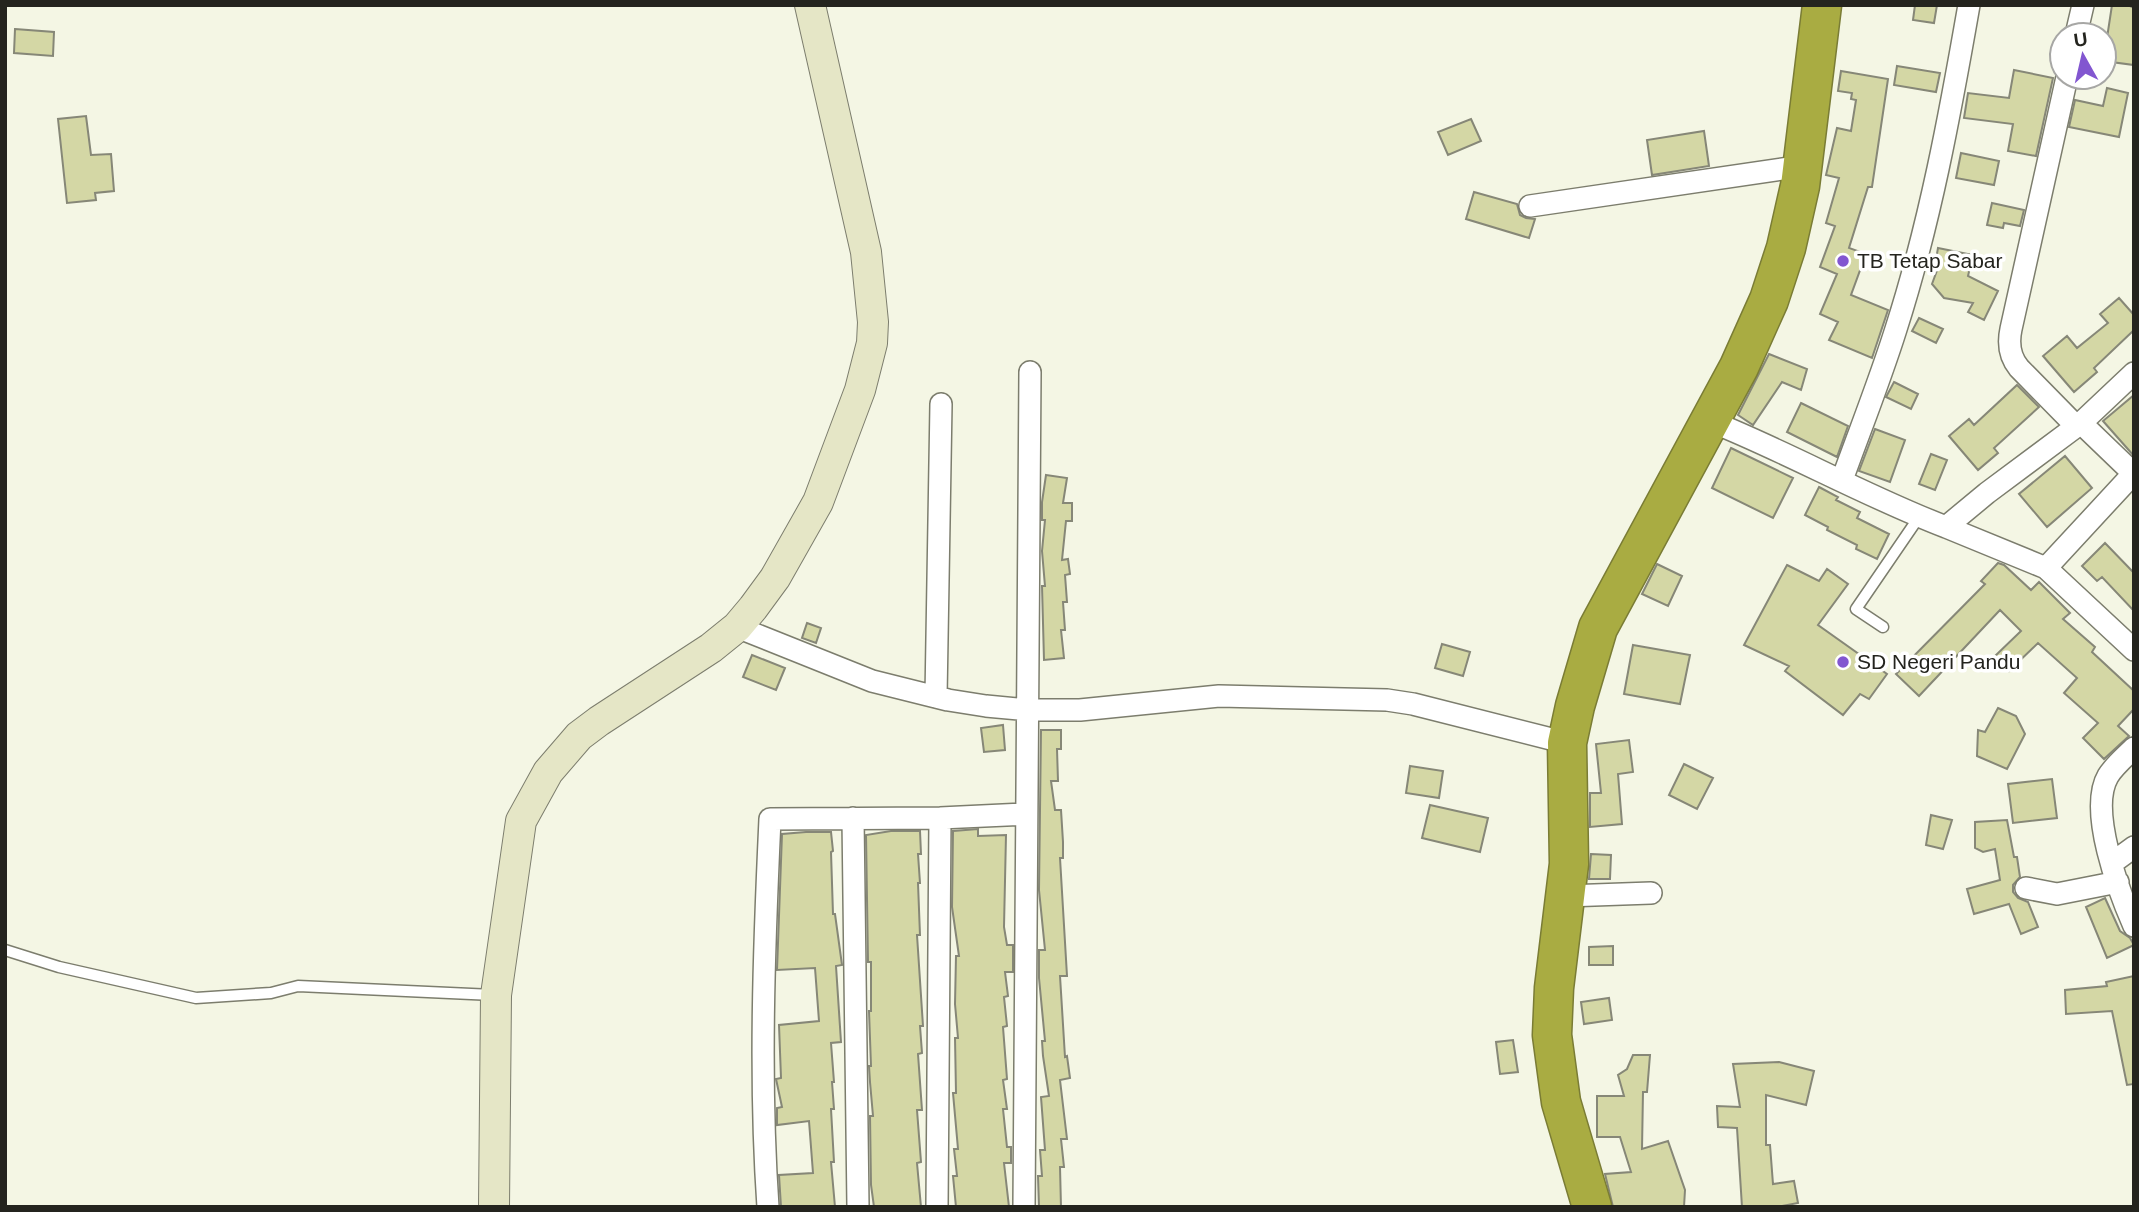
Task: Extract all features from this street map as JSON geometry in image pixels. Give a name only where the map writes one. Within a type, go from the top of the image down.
[{"type":"highway","points":[[1592,1207],[1561,1101],[1553,1046],[1552,1015],[1569,864],[1567,743],[1574,706],[1598,628],[1744,356],[1769,300],[1786,248],[1802,166],[1822,5]]},
{"type":"main road","points":[[494,1207],[496,995],[521,821],[548,772],[579,736],[737,627],[775,578],[818,502],[860,390],[872,343],[873,323],[866,252],[810,5]]},
{"type":"street","points":[[1842,480],[1896,330],[1918,251],[1945,140],[1969,5]]},
{"type":"street","points":[[2046,568],[2134,474],[2019,368],[2009,346],[2064,91]]},
{"type":"street","points":[[1530,206],[1802,166]]},
{"type":"street","points":[[1024,1207],[1030,372]]},
{"type":"street","points":[[1946,527],[2078,424],[2134,373]]},
{"type":"street","points":[[936,697],[941,404]]},
{"type":"street","points":[[1710,421],[1755,439],[1919,517],[2046,568],[2134,650]]},
{"type":"street","points":[[737,627],[872,681],[936,697],[1029,710],[1080,710],[1219,696],[1387,700],[1413,704],[1567,743]]},
{"type":"street","points":[[2134,748],[2108,776],[2100,812],[2105,841],[2134,926]]},
{"type":"street","points":[[768,1207],[764,1158],[764,946],[771,819],[940,818],[1026,814]]},
{"type":"street","points":[[853,818],[858,1207]]},
{"type":"street","points":[[937,1207],[940,818]]},
{"type":"street","points":[[2026,888],[2061,894],[2115,872],[2134,847]]},
{"type":"street","points":[[1566,896],[1651,893]]},
{"type":"lane","points":[[1883,626],[1856,609],[1919,517]]},
{"type":"lane","points":[[5,950],[59,967],[196,998],[271,993],[298,986],[496,995]]},
{"type":"building","points":[[1915,5],[1937,5],[1934,23],[1913,20]]},
{"type":"building","points":[[2112,5],[2128,5],[2134,8],[2134,65],[2118,63],[2118,21],[2110,21]]},
{"type":"building","points":[[15,29],[54,32],[53,56],[14,53]]},
{"type":"building","points":[[1897,66],[1940,73],[1936,92],[1894,85]]},
{"type":"building","points":[[2014,70],[2048,77],[2048,91],[2050,91],[2036,156],[2008,151],[2013,124],[1964,118],[1968,93],[2009,98]]},
{"type":"building","points":[[1841,71],[1888,79],[1872,187],[1868,187],[1849,248],[1866,254],[1851,295],[1888,310],[1872,358],[1829,340],[1838,322],[1820,314],[1837,274],[1820,267],[1835,226],[1826,223],[1839,178],[1826,175],[1837,128],[1851,131],[1856,100],[1851,99],[1852,93],[1838,91]]},
{"type":"building","points":[[2106,91],[2128,93],[2119,137],[2069,127],[2075,100],[2103,106]]},
{"type":"building","points":[[86,116],[91,155],[111,154],[114,191],[95,193],[96,200],[67,203],[58,119]]},
{"type":"building","points":[[1471,119],[1481,141],[1448,155],[1438,132]]},
{"type":"building","points":[[1704,131],[1709,166],[1652,175],[1647,140]]},
{"type":"building","points":[[1961,153],[1999,161],[1994,185],[1956,178]]},
{"type":"building","points":[[1474,192],[1517,204],[1520,215],[1535,219],[1529,238],[1466,219]]},
{"type":"building","points":[[1992,203],[2024,210],[2020,226],[2004,223],[2003,228],[1987,225]]},
{"type":"building","points":[[1938,248],[1973,255],[1968,276],[1998,291],[1984,320],[1968,312],[1973,303],[1944,298],[1932,284],[1939,265],[1935,265]]},
{"type":"building","points":[[2119,298],[2134,315],[2134,330],[2094,368],[2097,372],[2074,392],[2043,356],[2067,336],[2077,348],[2108,323],[2100,314]]},
{"type":"building","points":[[1919,318],[1943,329],[1936,343],[1912,331]]},
{"type":"building","points":[[1769,354],[1807,369],[1801,390],[1782,382],[1753,425],[1738,415]]},
{"type":"building","points":[[1894,382],[1918,394],[1911,409],[1886,397]]},
{"type":"building","points":[[2017,385],[2039,407],[1994,448],[1998,453],[1978,470],[1949,436],[1969,419],[1974,425]]},
{"type":"building","points":[[2134,395],[2134,456],[2103,421]]},
{"type":"building","points":[[1801,403],[1848,426],[1837,457],[1787,432]]},
{"type":"building","points":[[1875,429],[1905,440],[1890,482],[1859,471]]},
{"type":"building","points":[[1731,448],[1793,478],[1773,518],[1712,488]]},
{"type":"building","points":[[1931,454],[1947,460],[1935,490],[1919,484]]},
{"type":"building","points":[[2065,456],[2092,488],[2047,527],[2019,494]]},
{"type":"building","points":[[1046,475],[1067,478],[1063,503],[1072,503],[1072,521],[1066,521],[1062,560],[1068,559],[1070,574],[1065,575],[1065,630],[1061,630],[1064,658],[1044,660],[1042,586],[1045,586],[1042,551],[1045,520],[1042,520],[1042,502]]},
{"type":"building","points":[[1819,487],[1838,497],[1836,500],[1860,512],[1857,518],[1889,534],[1877,559],[1856,549],[1857,545],[1805,515]]},
{"type":"building","points":[[2105,543],[2134,573],[2134,611],[2102,577],[2097,581],[2082,566]]},
{"type":"building","points":[[1998,563],[2004,565],[2031,590],[2039,582],[2070,613],[2063,619],[2095,647],[2092,652],[2134,691],[2134,709],[2118,726],[2129,736],[2104,759],[2083,738],[2098,723],[2064,693],[2077,678],[2038,643],[2009,671],[1995,656],[2021,631],[2000,610],[1919,696],[1896,674],[1985,584],[1981,581]]},
{"type":"building","points":[[1657,564],[1682,576],[1668,606],[1642,594]]},
{"type":"building","points":[[1787,565],[1819,581],[1827,569],[1848,584],[1818,625],[1887,674],[1869,699],[1860,694],[1843,715],[1785,671],[1789,666],[1744,645]]},
{"type":"building","points":[[807,623],[821,628],[816,643],[802,638]]},
{"type":"building","points":[[1442,644],[1470,652],[1463,676],[1435,668]]},
{"type":"building","points":[[1633,645],[1690,655],[1680,704],[1624,694]]},
{"type":"building","points":[[752,655],[785,668],[776,690],[743,677]]},
{"type":"building","points":[[1998,708],[2016,716],[2025,734],[2007,769],[1977,756],[1978,730],[1985,732]]},
{"type":"building","points":[[1003,725],[1005,750],[984,752],[981,728]]},
{"type":"building","points":[[1041,730],[1061,730],[1061,749],[1057,749],[1058,781],[1051,781],[1055,810],[1061,810],[1063,858],[1060,858],[1067,976],[1060,976],[1065,1057],[1067,1056],[1070,1078],[1060,1080],[1067,1139],[1061,1139],[1064,1167],[1060,1167],[1061,1207],[1039,1207],[1038,1176],[1042,1176],[1040,1150],[1045,1150],[1041,1097],[1049,1096],[1043,1056],[1042,1041],[1045,1041],[1039,978],[1039,950],[1045,950],[1039,890]]},
{"type":"building","points":[[1629,740],[1633,772],[1618,774],[1622,824],[1590,827],[1590,793],[1601,793],[1596,744]]},
{"type":"building","points":[[1684,764],[1713,778],[1697,809],[1669,795]]},
{"type":"building","points":[[1410,766],[1443,771],[1439,798],[1406,793]]},
{"type":"building","points":[[2052,779],[2057,818],[2013,823],[2008,784]]},
{"type":"building","points":[[1430,805],[1488,818],[1480,852],[1422,838]]},
{"type":"building","points":[[1931,815],[1952,820],[1943,849],[1926,845]]},
{"type":"building","points":[[2007,820],[2020,877],[2013,885],[2013,892],[2018,898],[2028,902],[2038,927],[2021,934],[2009,904],[1974,914],[1967,889],[2000,880],[1995,849],[1983,852],[1975,848],[1975,822]]},
{"type":"building","points":[[978,829],[978,836],[1006,835],[1004,927],[1007,945],[1013,945],[1013,972],[1005,972],[1008,996],[1004,997],[1007,1026],[1003,1027],[1007,1079],[1003,1080],[1007,1109],[1003,1109],[1007,1147],[1011,1147],[1011,1163],[1004,1163],[1009,1207],[956,1207],[953,1176],[957,1176],[954,1149],[958,1149],[953,1093],[956,1093],[955,1038],[958,1038],[955,1004],[956,956],[959,956],[952,907],[953,831]]},
{"type":"building","points":[[891,831],[920,831],[920,935],[917,935],[923,1026],[920,1026],[922,1053],[918,1054],[922,1110],[917,1110],[921,1162],[917,1163],[921,1207],[874,1207],[871,1185],[871,962],[868,962],[866,835]]},
{"type":"building","points":[[831,832],[833,914],[842,965],[836,966],[841,1042],[831,1043],[834,1162],[831,1162],[835,1207],[781,1207],[779,1175],[813,1173],[809,1121],[777,1125],[777,1108],[782,1107],[776,1079],[781,1078],[779,1025],[819,1021],[815,968],[777,970],[782,834]]},
{"type":"building","points":[[1591,854],[1611,855],[1610,879],[1589,879]]},
{"type":"building","points":[[2105,898],[2120,931],[2130,938],[2134,945],[2107,958],[2086,907]]},
{"type":"building","points":[[1613,946],[1613,965],[1589,965],[1589,947]]},
{"type":"building","points":[[2134,976],[2134,1084],[2127,1085],[2112,1011],[2066,1014],[2065,990],[2107,986],[2106,982]]},
{"type":"building","points":[[1609,998],[1612,1020],[1584,1024],[1581,1002]]},
{"type":"building","points":[[1513,1040],[1518,1072],[1500,1074],[1496,1042]]},
{"type":"building","points":[[1633,1055],[1650,1055],[1647,1092],[1643,1092],[1642,1149],[1668,1141],[1685,1190],[1684,1207],[1613,1207],[1605,1174],[1631,1172],[1620,1137],[1597,1137],[1597,1096],[1624,1096],[1618,1075],[1627,1069]]},
{"type":"building","points":[[1779,1062],[1814,1071],[1806,1105],[1766,1095],[1766,1145],[1770,1145],[1773,1184],[1794,1181],[1798,1203],[1777,1207],[1742,1207],[1737,1128],[1718,1127],[1717,1106],[1740,1107],[1733,1064]]},
{"type":"place","name":"TB Tetap Sabar","points":[[1843,261]]},
{"type":"place","name":"SD Negeri Pandu","points":[[1843,662]]}]
